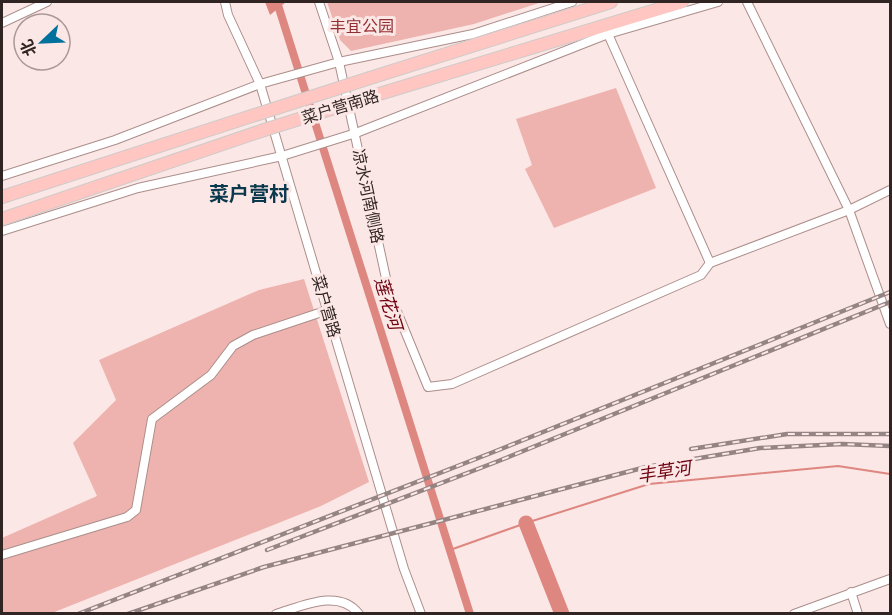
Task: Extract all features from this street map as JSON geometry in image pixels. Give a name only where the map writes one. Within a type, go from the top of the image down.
[{"type":"highway","name":"菜户营南路","points":[[2,197],[611,2]]},
{"type":"highway","name":"菜户营南路","points":[[2,219],[264,130],[682,2]]},
{"type":"street","points":[[2,23],[47,2]]},
{"type":"street","name":"菜户营路","points":[[225,2],[228,15],[260,84],[404,569],[421,614]]},
{"type":"street","name":"凉水河南侧路","points":[[319,2],[339,62],[389,292],[428,387],[452,384],[701,275],[711,263]]},
{"type":"street","points":[[2,176],[115,140],[260,84],[339,62],[473,34],[572,2]]},
{"type":"street","name":"菜户营南路","points":[[282,156],[356,133],[608,34],[718,2]]},
{"type":"street","points":[[747,2],[849,210],[891,324]]},
{"type":"street","points":[[608,34],[711,263],[849,210],[891,190]]},
{"type":"street","points":[[2,231],[138,188],[282,156]]},
{"type":"street","points":[[2,555],[127,517],[136,510],[152,419],[212,375],[233,346],[253,335],[328,310]]},
{"type":"street","points":[[794,614],[891,579]]},
{"type":"street","points":[[851,592],[858,614]]},
{"type":"street","points":[[276,614],[334,599],[352,604],[359,614]]},
{"type":"green space","name":"丰宜公园","points":[[327,2],[542,2],[474,24],[351,51],[340,40]]},
{"type":"green space","points":[[616,88],[656,188],[554,228],[525,169],[532,165],[516,119]]},
{"type":"green space","points":[[304,279],[369,482],[321,506],[52,613],[2,613],[2,538],[97,496],[73,443],[116,400],[99,360],[259,290]]},
{"type":"shaded area","points":[[265,2],[286,2],[270,15]]},
{"type":"waterway","name":"莲花河","points":[[277,2],[470,614]]},
{"type":"waterway","name":"丰草河","points":[[450,550],[649,484],[838,466],[890,474]]},
{"type":"waterway","points":[[526,523],[562,614]]},
{"type":"railway","points":[[78,614],[491,453],[890,292]]},
{"type":"railway","points":[[267,550],[496,462],[890,302]]},
{"type":"railway","points":[[691,449],[787,434],[890,434]]},
{"type":"railway","points":[[128,614],[264,567],[646,467],[760,448],[842,444],[890,446]]},
{"type":"district","name":"菜户营村","points":[[249,193]]}]
